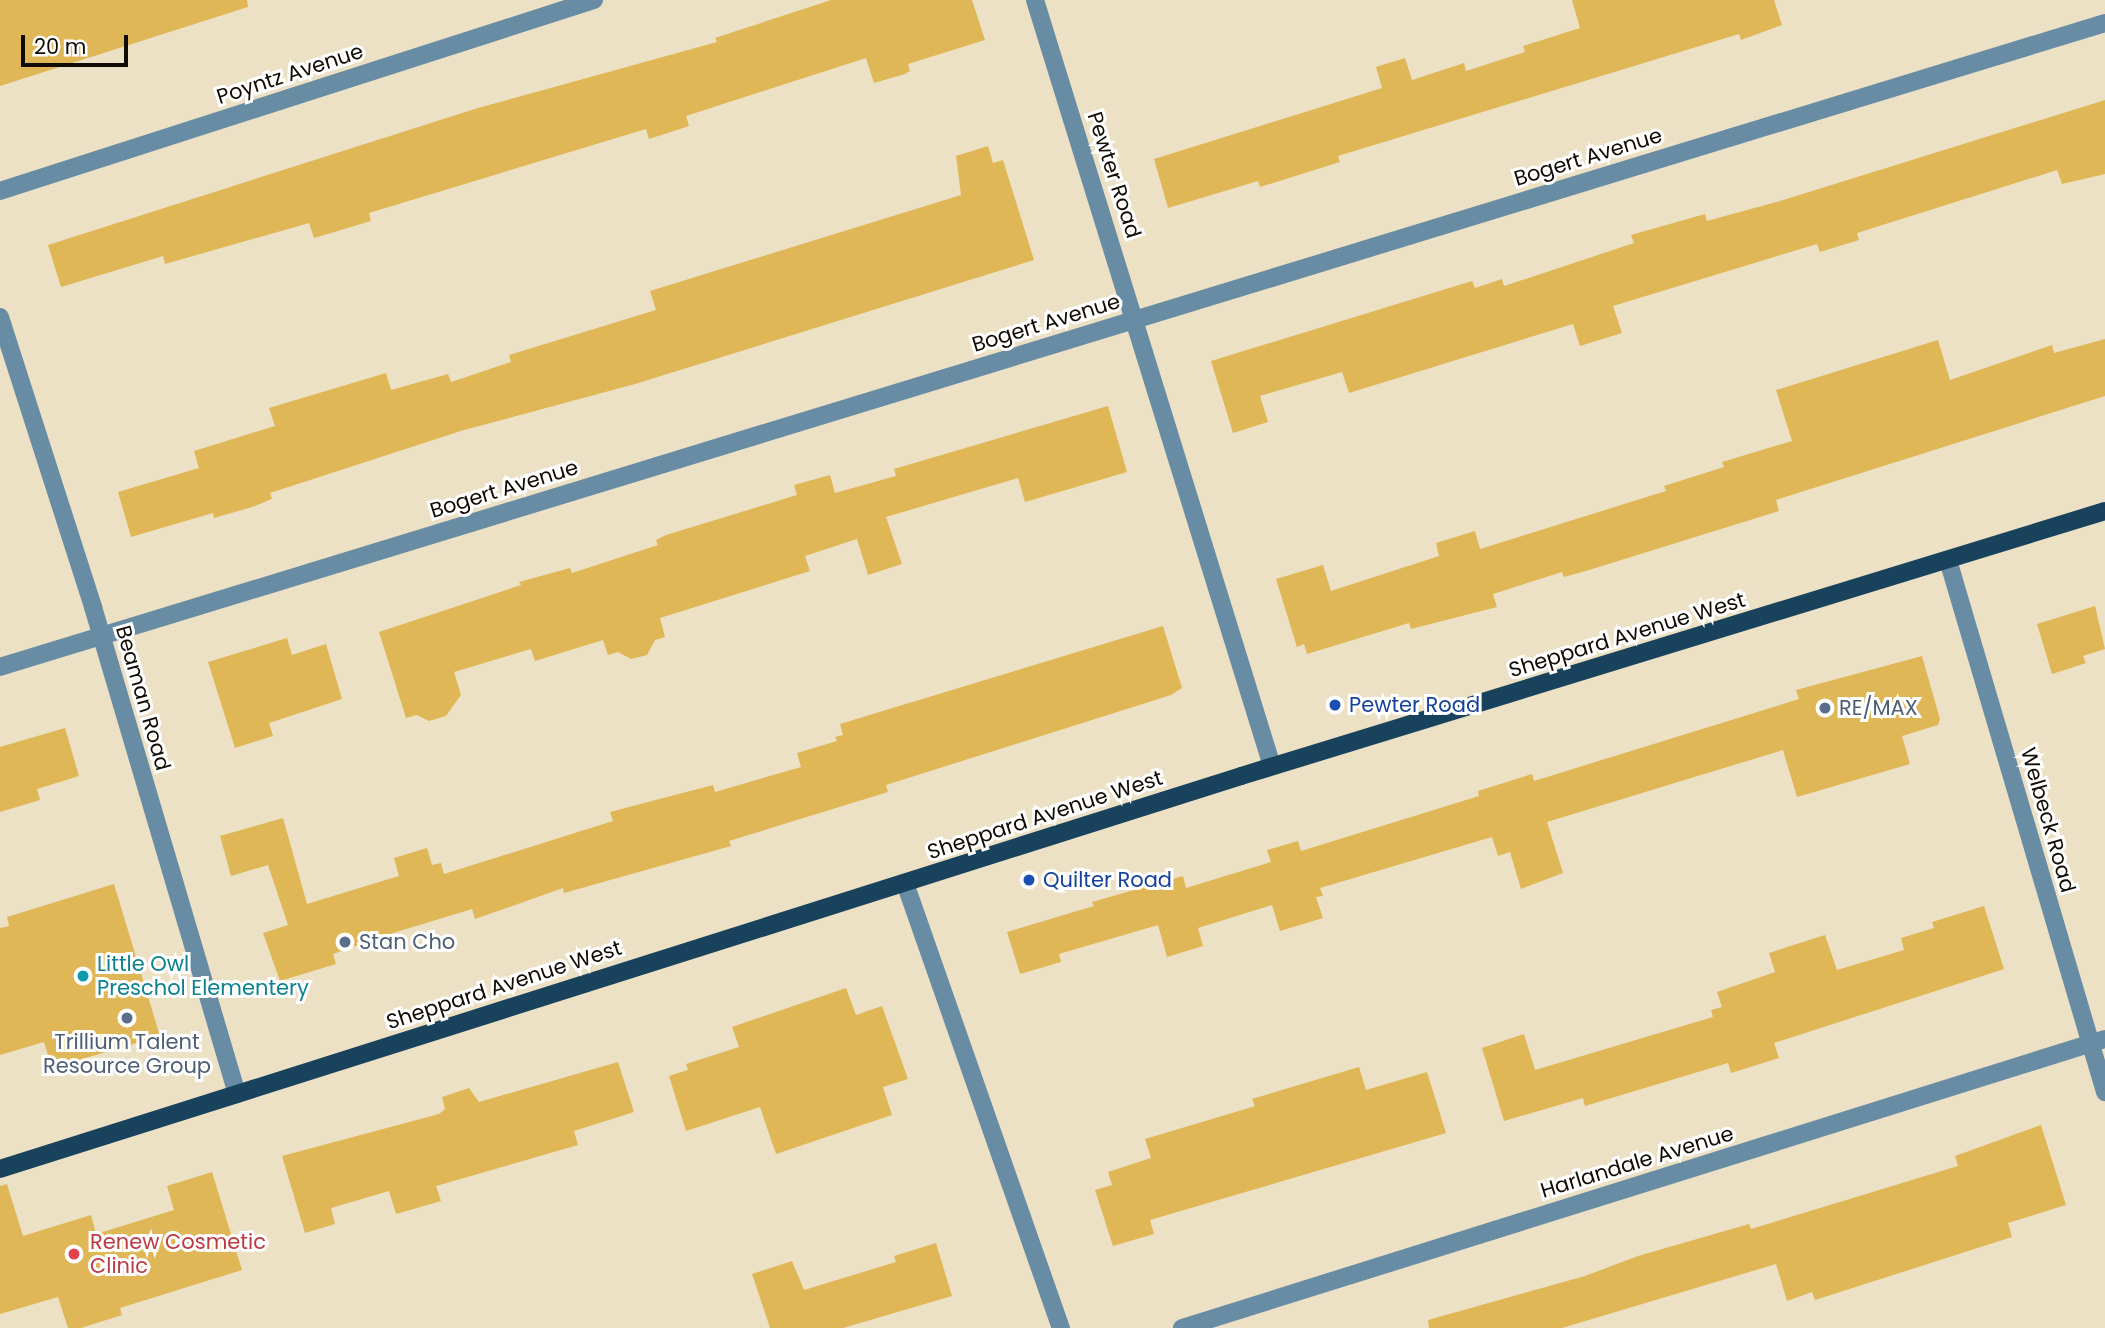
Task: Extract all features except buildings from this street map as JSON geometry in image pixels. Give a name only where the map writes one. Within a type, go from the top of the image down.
[{"type":"main road","name":"Sheppard Avenue West","points":[[0,1169],[1272,766],[2105,511]]},
{"type":"street","name":"Poyntz Avenue","points":[[0,191],[594,0]]},
{"type":"street","name":"Pewter Road","points":[[1035,0],[1136,319],[1272,766]]},
{"type":"street","name":"Bogert Avenue","points":[[0,667],[2105,23]]},
{"type":"street","name":"Beaman Road","points":[[0,317],[100,636],[237,1094]]},
{"type":"street","name":"Welbeck Road","points":[[1948,561],[2097,1042],[2105,1092]]},
{"type":"street","points":[[905,883],[1061,1328]]},
{"type":"street","name":"Harlandale Avenue","points":[[1182,1328],[2097,1042]]},
{"type":"place","name":"Pewter Road","points":[[1335,705]]},
{"type":"place","name":"RE/MAX","points":[[1825,708]]},
{"type":"place","name":"Quilter Road","points":[[1029,880]]},
{"type":"place","name":"Stan Cho","points":[[345,942]]},
{"type":"place","name":"Little Owl Preschol Elementery","points":[[83,976]]},
{"type":"place","name":"Trillium Talent Resource Group","points":[[127,1018]]},
{"type":"place","name":"Renew Cosmetic Clinic","points":[[74,1254]]}]
